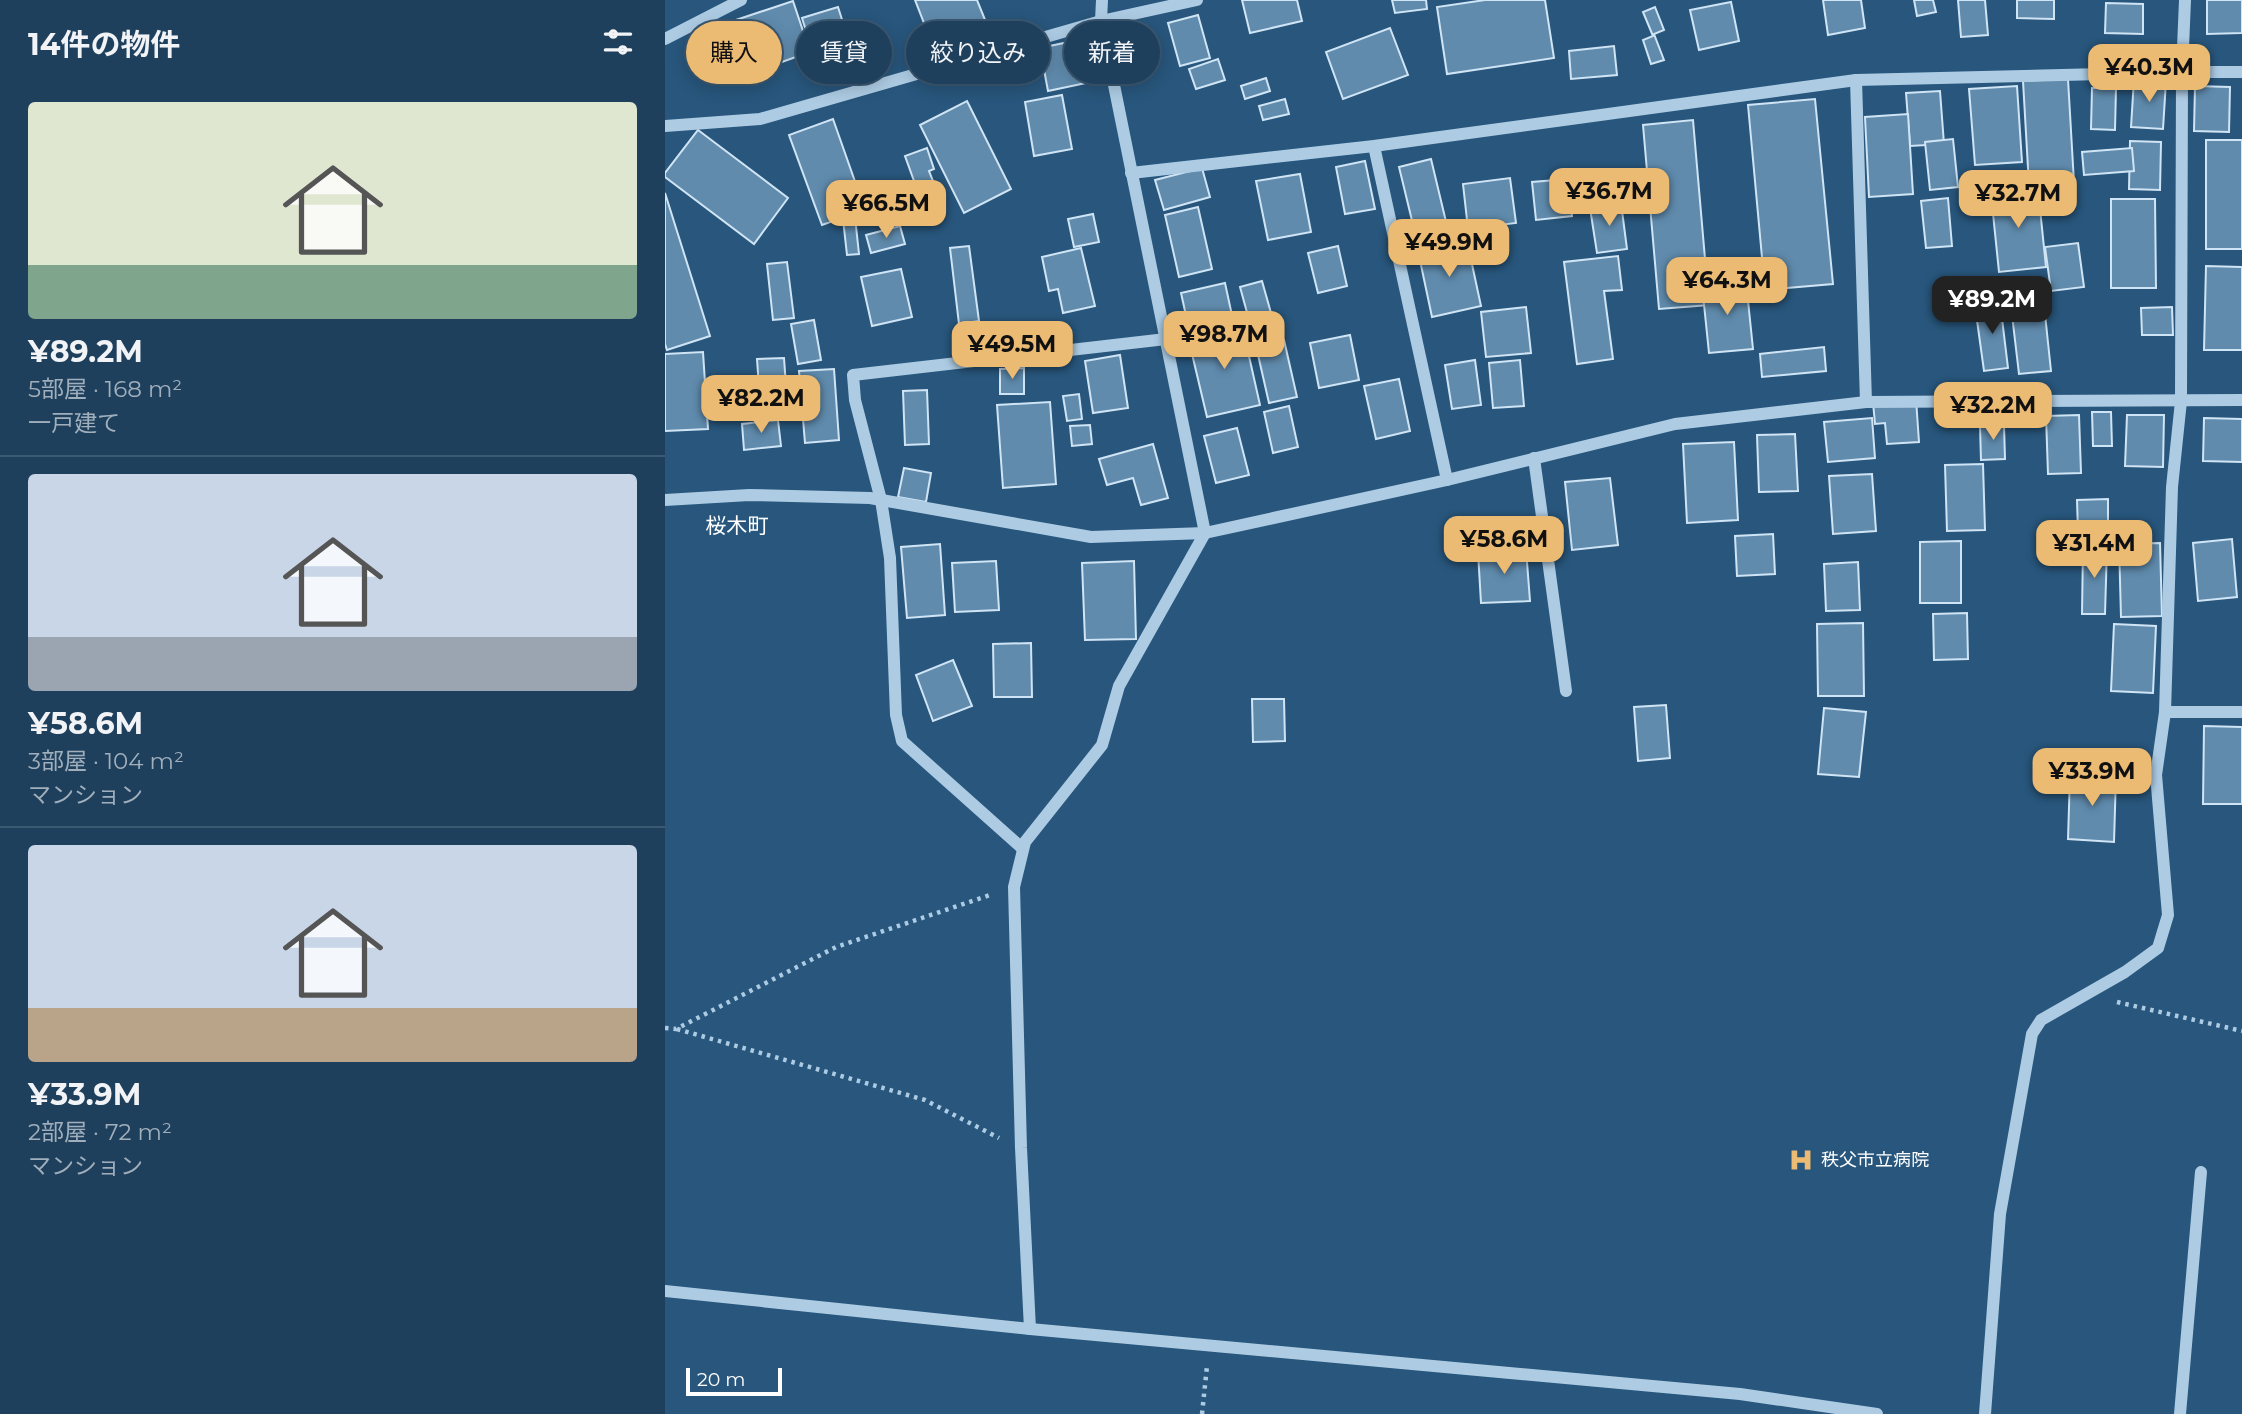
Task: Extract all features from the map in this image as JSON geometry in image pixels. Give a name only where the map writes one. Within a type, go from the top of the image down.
[{"type":"street","points":[[665,39],[741,0]]},
{"type":"street","points":[[1102,0],[1101,21],[1197,0]]},
{"type":"street","points":[[1985,1414],[2000,1214],[2032,1034],[2041,1020],[2125,972],[2158,948],[2168,915],[2157,775],[2165,712],[2172,487],[2181,401],[2182,72],[2185,0]]},
{"type":"street","points":[[665,126],[760,119],[1064,32]]},
{"type":"street","points":[[1131,173],[1374,146],[1856,80],[2242,72]]},
{"type":"street","points":[[1856,80],[1866,402]]},
{"type":"street","points":[[1030,1329],[1021,1148],[1014,887],[1025,842],[1102,745],[1119,686],[1205,533],[1113,84]]},
{"type":"street","points":[[1374,146],[1447,480]]},
{"type":"street","points":[[1023,849],[902,741],[896,715],[890,558],[881,500],[855,400],[853,375],[1166,339]]},
{"type":"street","points":[[665,500],[749,495],[881,500],[1091,537],[1205,533],[1447,480],[1675,424],[1866,402],[2242,400]]},
{"type":"street","points":[[1534,458],[1566,691]]},
{"type":"street","points":[[2165,712],[2242,712]]},
{"type":"street","points":[[2180,1414],[2201,1172]]},
{"type":"street","points":[[665,1292],[1030,1329],[1740,1394],[1877,1414]]},
{"type":"path","points":[[676,1029],[837,947],[1014,887]]},
{"type":"path","points":[[2086,994],[2242,1031]]},
{"type":"path","points":[[665,1028],[925,1100],[1021,1148]]},
{"type":"path","points":[[1202,1414],[1210,1345]]},
{"type":"building","points":[[915,0],[977,0],[986,21],[923,21]]},
{"type":"building","points":[[1242,0],[1297,0],[1302,21],[1250,33]]},
{"type":"building","points":[[1392,0],[1426,0],[1427,9],[1395,13]]},
{"type":"building","points":[[1485,0],[1545,0],[1554,58],[1447,74],[1437,7]]},
{"type":"building","points":[[1823,0],[1861,0],[1865,28],[1828,35]]},
{"type":"building","points":[[1914,0],[1933,0],[1936,12],[1917,16]]},
{"type":"building","points":[[1958,0],[1985,0],[1988,35],[1961,37]]},
{"type":"building","points":[[2017,0],[2054,0],[2054,19],[2017,18]]},
{"type":"building","points":[[2207,0],[2242,0],[2242,33],[2207,34]]},
{"type":"building","points":[[793,1],[800,21],[796,21],[796,57],[782,62],[782,21],[736,20]]},
{"type":"building","points":[[1731,2],[1739,41],[1699,50],[1690,10]]},
{"type":"building","points":[[2106,3],[2143,4],[2143,34],[2105,33]]},
{"type":"building","points":[[838,7],[842,21],[803,21],[802,18]]},
{"type":"building","points":[[1655,7],[1664,30],[1654,34],[1664,60],[1651,64],[1643,40],[1653,36],[1643,12]]},
{"type":"building","points":[[1198,15],[1210,58],[1180,66],[1168,23]]},
{"type":"building","points":[[1390,28],[1408,75],[1343,99],[1326,52]]},
{"type":"building","points":[[1064,43],[1064,84],[1081,84],[1048,91],[1050,46]]},
{"type":"building","points":[[1614,46],[1617,75],[1571,79],[1569,51]]},
{"type":"building","points":[[1218,59],[1225,80],[1196,89],[1189,69]]},
{"type":"building","points":[[1266,78],[1270,91],[1245,99],[1241,86]]},
{"type":"building","points":[[2068,79],[2075,200],[2030,203],[2023,81]]},
{"type":"building","points":[[2134,79],[2166,81],[2163,129],[2131,127]]},
{"type":"building","points":[[2017,86],[2022,162],[1975,165],[1969,89]]},
{"type":"building","points":[[2195,86],[2230,87],[2229,132],[2194,131]]},
{"type":"building","points":[[2092,88],[2116,88],[2115,130],[2091,129]]},
{"type":"building","points":[[1940,91],[1944,144],[1910,146],[1906,93]]},
{"type":"building","points":[[1062,95],[1072,149],[1034,156],[1025,102]]},
{"type":"building","points":[[1285,99],[1289,114],[1263,120],[1259,106]]},
{"type":"building","points":[[1815,99],[1833,284],[1765,290],[1748,105]]},
{"type":"building","points":[[967,101],[1011,189],[964,213],[920,125]]},
{"type":"building","points":[[1908,114],[1913,194],[1869,197],[1865,117]]},
{"type":"building","points":[[833,119],[865,210],[822,225],[789,135]]},
{"type":"building","points":[[1693,120],[1709,305],[1659,309],[1643,125]]},
{"type":"building","points":[[698,130],[788,198],[754,244],[665,177],[665,173]]},
{"type":"building","points":[[1953,139],[1958,187],[1930,190],[1925,142]]},
{"type":"building","points":[[2206,140],[2242,140],[2242,249],[2206,249]]},
{"type":"building","points":[[2130,141],[2161,142],[2160,190],[2129,189]]},
{"type":"building","points":[[927,148],[934,169],[929,171],[939,196],[922,203],[905,156]]},
{"type":"building","points":[[2132,148],[2134,171],[2084,175],[2082,152]]},
{"type":"building","points":[[1431,159],[1448,230],[1416,237],[1399,167]]},
{"type":"building","points":[[1365,161],[1375,209],[1345,214],[1336,167]]},
{"type":"building","points":[[1202,168],[1210,197],[1164,210],[1155,180]]},
{"type":"building","points":[[2016,171],[2017,208],[1980,210],[1978,172]]},
{"type":"building","points":[[1300,174],[1311,232],[1268,240],[1256,181]]},
{"type":"building","points":[[1510,178],[1516,223],[1468,229],[1463,184]]},
{"type":"building","points":[[1568,179],[1572,216],[1536,220],[1532,182]]},
{"type":"building","points":[[2038,189],[2046,267],[1999,272],[1991,194]]},
{"type":"building","points":[[665,193],[710,336],[667,350],[665,344]]},
{"type":"building","points":[[1948,198],[1952,246],[1926,248],[1921,201]]},
{"type":"building","points":[[2111,199],[2155,199],[2156,288],[2111,288]]},
{"type":"building","points":[[1621,203],[1627,249],[1597,253],[1590,208]]},
{"type":"building","points":[[1198,207],[1212,269],[1179,277],[1165,215]]},
{"type":"building","points":[[1093,214],[1099,242],[1074,247],[1068,219]]},
{"type":"building","points":[[855,217],[859,254],[847,255],[843,219]]},
{"type":"building","points":[[900,226],[905,244],[871,253],[866,235]]},
{"type":"building","points":[[1467,241],[1481,306],[1432,317],[1418,251]]},
{"type":"building","points":[[2078,243],[2084,287],[2051,291],[2045,247]]},
{"type":"building","points":[[969,246],[979,321],[959,324],[950,248]]},
{"type":"building","points":[[1338,246],[1347,286],[1318,293],[1308,253]]},
{"type":"building","points":[[1081,248],[1095,306],[1063,313],[1058,289],[1049,291],[1042,257]]},
{"type":"building","points":[[1618,256],[1622,290],[1604,291],[1613,359],[1577,364],[1564,262]]},
{"type":"building","points":[[787,262],[794,318],[773,320],[767,264]]},
{"type":"building","points":[[2206,266],[2242,267],[2242,350],[2204,350]]},
{"type":"building","points":[[901,269],[912,317],[872,326],[861,277]]},
{"type":"building","points":[[1262,281],[1273,320],[1251,327],[1240,287]]},
{"type":"building","points":[[1746,281],[1753,349],[1709,353],[1702,285]]},
{"type":"building","points":[[1225,283],[1233,320],[1189,329],[1181,293]]},
{"type":"building","points":[[2043,295],[2051,371],[2019,374],[2010,298]]},
{"type":"building","points":[[2000,302],[2008,368],[1984,371],[1975,306]]},
{"type":"building","points":[[1526,307],[1531,353],[1486,357],[1481,312]]},
{"type":"building","points":[[2172,307],[2173,335],[2142,335],[2141,308]]},
{"type":"building","points":[[814,320],[821,360],[798,364],[791,324]]},
{"type":"building","points":[[1242,325],[1260,405],[1207,417],[1188,337]]},
{"type":"building","points":[[1350,335],[1359,380],[1319,388],[1310,343]]},
{"type":"building","points":[[1284,340],[1297,397],[1269,403],[1256,346]]},
{"type":"building","points":[[1824,347],[1826,371],[1762,377],[1760,354]]},
{"type":"building","points":[[703,352],[708,429],[665,431],[665,354]]},
{"type":"building","points":[[1120,355],[1128,408],[1093,413],[1085,361]]},
{"type":"building","points":[[784,358],[788,414],[761,416],[757,359]]},
{"type":"building","points":[[1475,360],[1481,405],[1452,409],[1445,365]]},
{"type":"building","points":[[1520,360],[1524,406],[1493,408],[1489,363]]},
{"type":"building","points":[[1024,368],[1024,394],[1000,394],[1000,369]]},
{"type":"building","points":[[834,369],[839,440],[805,443],[799,371]]},
{"type":"building","points":[[1399,379],[1410,431],[1376,439],[1364,386]]},
{"type":"building","points":[[927,390],[929,444],[905,445],[903,391]]},
{"type":"building","points":[[1079,394],[1082,419],[1067,421],[1063,396]]},
{"type":"building","points":[[1916,399],[1919,442],[1887,444],[1885,423],[1875,424],[1873,402]]},
{"type":"building","points":[[1050,402],[1056,484],[1003,488],[997,405]]},
{"type":"building","points":[[1289,406],[1298,447],[1273,453],[1264,412]]},
{"type":"building","points":[[2092,412],[2111,412],[2112,446],[2093,446]]},
{"type":"building","points":[[2079,415],[2081,473],[2048,474],[2046,416]]},
{"type":"building","points":[[2127,415],[2164,415],[2163,467],[2125,466]]},
{"type":"building","points":[[1872,418],[1875,458],[1828,462],[1824,422]]},
{"type":"building","points":[[2204,418],[2242,419],[2242,462],[2203,461]]},
{"type":"building","points":[[778,420],[781,446],[744,450],[742,424]]},
{"type":"building","points":[[1090,425],[1092,444],[1072,446],[1070,426]]},
{"type":"building","points":[[2004,425],[2005,459],[1981,460],[1980,426]]},
{"type":"building","points":[[1237,428],[1249,475],[1216,483],[1204,436]]},
{"type":"building","points":[[1795,434],[1798,491],[1759,492],[1757,435]]},
{"type":"building","points":[[1734,442],[1738,520],[1687,523],[1683,444]]},
{"type":"building","points":[[1153,444],[1168,498],[1141,505],[1133,478],[1107,485],[1099,459]]},
{"type":"building","points":[[1983,464],[1985,530],[1947,531],[1945,465]]},
{"type":"building","points":[[904,468],[931,473],[926,502],[898,497]]},
{"type":"building","points":[[1872,474],[1876,531],[1833,534],[1829,476]]},
{"type":"building","points":[[1610,478],[1618,545],[1572,550],[1565,482]]},
{"type":"building","points":[[2108,499],[2108,532],[2078,532],[2077,500]]},
{"type":"building","points":[[1773,534],[1775,574],[1737,576],[1735,536]]},
{"type":"building","points":[[2232,539],[2237,597],[2198,601],[2193,543]]},
{"type":"building","points":[[1961,541],[1961,603],[1920,603],[1920,542]]},
{"type":"building","points":[[2160,543],[2162,616],[2121,617],[2119,544]]},
{"type":"building","points":[[940,544],[945,615],[907,618],[901,547]]},
{"type":"building","points":[[2083,546],[2107,547],[2105,614],[2082,614]]},
{"type":"building","points":[[1526,549],[1530,601],[1481,603],[1478,552]]},
{"type":"building","points":[[996,561],[999,610],[955,612],[952,563]]},
{"type":"building","points":[[1134,561],[1136,639],[1085,640],[1082,563]]},
{"type":"building","points":[[1858,562],[1860,610],[1826,611],[1824,564]]},
{"type":"building","points":[[1967,613],[1968,659],[1934,660],[1933,614]]},
{"type":"building","points":[[1863,623],[1864,696],[1818,696],[1817,624]]},
{"type":"building","points":[[2114,624],[2156,626],[2153,693],[2111,691]]},
{"type":"building","points":[[1031,643],[1032,697],[994,697],[993,644]]},
{"type":"building","points":[[953,660],[972,706],[933,721],[916,675]]},
{"type":"building","points":[[1252,699],[1284,699],[1285,741],[1253,742]]},
{"type":"building","points":[[1666,705],[1670,758],[1638,761],[1634,707]]},
{"type":"building","points":[[1824,708],[1866,712],[1859,777],[1818,774]]},
{"type":"building","points":[[2204,726],[2242,727],[2242,804],[2203,804]]},
{"type":"building","points":[[2070,775],[2116,776],[2114,842],[2068,839]]},
{"type":"place","name":"秩父市立病院","points":[[1801,1160]]},
{"type":"district","name":"桜木町","points":[[737,526]]}]
